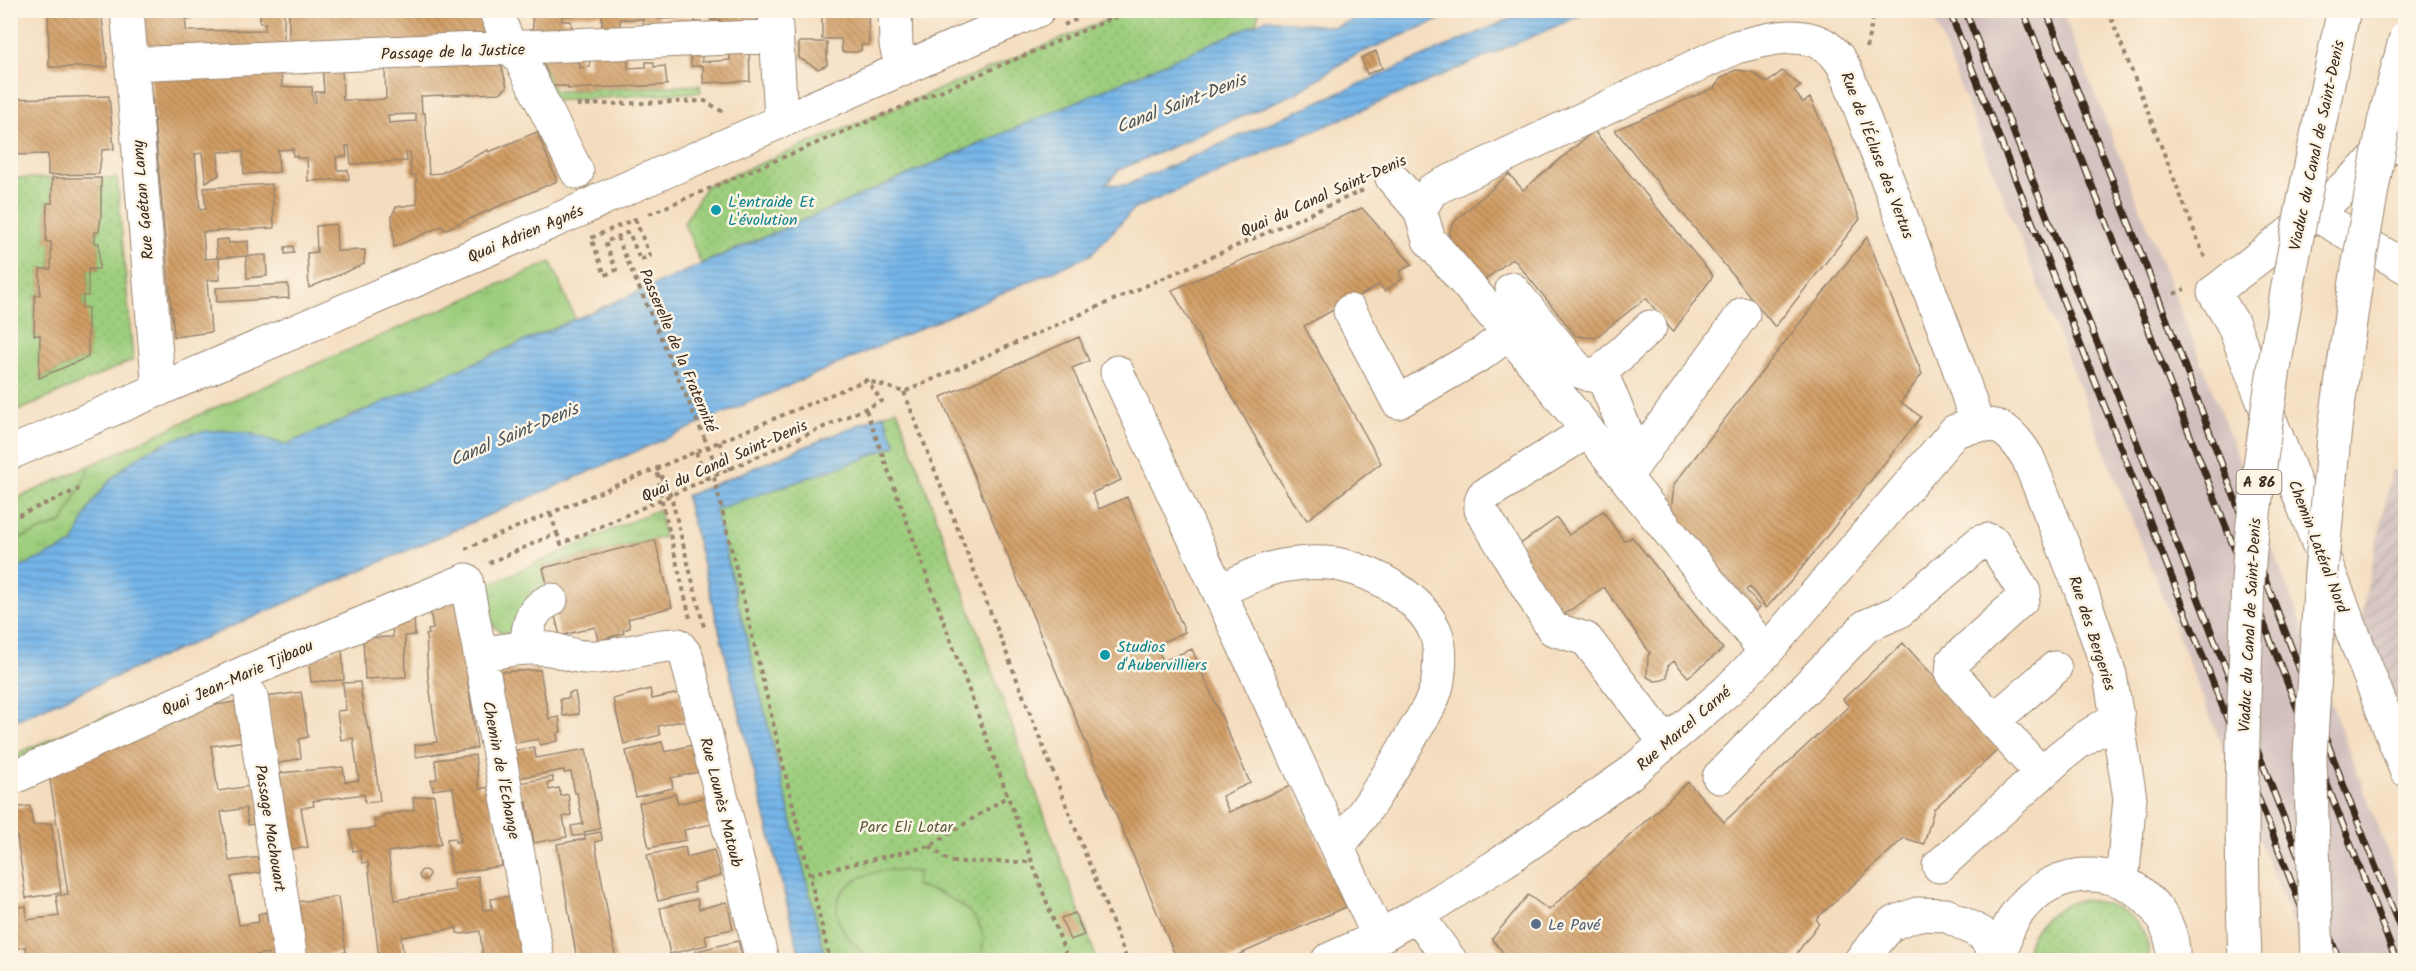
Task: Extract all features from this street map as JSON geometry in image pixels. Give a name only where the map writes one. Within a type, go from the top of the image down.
[{"type":"main road","name":"Rue Gaétan Lamy","points":[[127,10],[159,390]]},
{"type":"main road","points":[[495,10],[511,49],[521,60],[577,172]]},
{"type":"main road","points":[[895,10],[896,45],[902,70]]},
{"type":"main road","name":"Quai Adrien Agnés","points":[[10,453],[753,135],[782,120],[1038,10]]},
{"type":"main road","name":"Viaduc du Canal de Saint-Denis","points":[[2245,960],[2241,863],[2242,725],[2250,553],[2265,427],[2292,261],[2344,10]]},
{"type":"main road","name":"Passage de la Justice","points":[[131,64],[511,49],[775,23]]},
{"type":"main road","points":[[775,23],[782,120]]},
{"type":"main road","name":"Rue de l'Écluse des Vertus","points":[[1420,210],[1432,190],[1736,47],[1780,36],[1806,37],[1830,49],[1846,71],[1955,357],[1977,424]]},
{"type":"main road","points":[[2317,960],[2310,756],[2321,572],[2335,427],[2356,274],[2384,122],[2406,37]]},
{"type":"main road","points":[[2214,292],[2315,214],[2406,131]]},
{"type":"main road","points":[[1392,178],[1420,210],[1429,240],[1509,333],[1588,431],[1631,467],[1766,652]]},
{"type":"main road","points":[[2315,214],[2406,267]]},
{"type":"main road","points":[[1512,289],[1579,371],[1590,375],[1601,372],[1650,327]]},
{"type":"main road","name":"Chemin Latéral Nord","points":[[2214,292],[2234,324],[2406,770]]},
{"type":"main road","points":[[1350,311],[1398,402],[1483,353],[1509,333]]},
{"type":"main road","points":[[1631,467],[1743,314]]},
{"type":"main road","points":[[1117,372],[1379,937]]},
{"type":"main road","points":[[1601,372],[1631,467]]},
{"type":"main road","name":"Rue Marcel Carné","points":[[1328,960],[1379,937],[1418,915],[1533,841],[1628,775],[1727,691],[1766,652],[1955,431],[1977,424]]},
{"type":"main road","name":"Rue des Bergeries","points":[[1977,424],[2000,427],[2015,438],[2028,458],[2088,611],[2110,675],[2130,798],[2122,881]]},
{"type":"main road","points":[[1588,431],[1483,496],[1481,510],[1553,629],[1587,639],[1666,743]]},
{"type":"main road","points":[[1719,777],[1866,626],[1898,612],[1980,542],[1988,540],[1994,543],[2024,592],[2022,599],[1953,662],[1952,674],[2041,774]]},
{"type":"main road","points":[[1219,591],[1259,573],[1282,566],[1306,563],[1341,564],[1401,590],[1425,613],[1436,632],[1439,657],[1438,681],[1430,705],[1372,802],[1338,846]]},
{"type":"main road","name":"Chemin de l'Echange","points":[[466,580],[538,960]]},
{"type":"main road","name":"Quai Jean-Marie Tjibaou","points":[[10,779],[246,672],[466,580]]},
{"type":"main road","points":[[527,648],[528,624],[532,615],[543,603],[551,600]]},
{"type":"main road","points":[[480,655],[527,648],[552,649],[586,657],[603,656],[659,644],[678,645]]},
{"type":"main road","name":"Rue Lounès Matoub","points":[[678,645],[686,655],[762,960]]},
{"type":"main road","points":[[1993,721],[2055,668]]},
{"type":"main road","name":"Passage Machouart","points":[[251,696],[291,960]]},
{"type":"main road","points":[[1939,866],[2079,742],[2118,717]]},
{"type":"main road","points":[[2002,960],[2009,927],[2028,898],[2056,880],[2089,873],[2122,881],[2147,897],[2165,921],[2174,950],[2173,960]]},
{"type":"main road","points":[[1860,960],[1891,924],[1917,914],[1946,915],[1981,933],[2002,960]]},
{"type":"main road","points":[[1418,915],[1450,960]]},
{"type":"path","points":[[634,219],[659,211],[1132,10]]},
{"type":"path","points":[[1830,10],[1841,14],[1865,10]]},
{"type":"path","points":[[2108,10],[2207,264],[2214,292]]},
{"type":"path","points":[[543,106],[705,101],[716,109],[747,123],[753,135]]},
{"type":"path","name":"Quai du Canal Saint-Denis","points":[[904,392],[1392,178]]},
{"type":"path","name":"Passerelle de la Fraternité","points":[[634,219],[650,256],[640,260],[629,232],[617,237],[605,242],[616,270],[605,275],[591,238],[634,219]]},
{"type":"path","name":"Passerelle de la Fraternité","points":[[617,237],[719,472]]},
{"type":"path","points":[[866,380],[904,392],[1127,960]]},
{"type":"path","points":[[866,380],[882,401],[866,410],[1068,960]]},
{"type":"path","name":"Quai du Canal Saint-Denis","points":[[866,380],[550,513],[561,544],[866,410]]},
{"type":"path","name":"Passerelle de la Fraternité","points":[[696,452],[706,478],[730,468],[720,442]]},
{"type":"path","points":[[714,477],[830,960]]},
{"type":"path","points":[[10,519],[79,489]]},
{"type":"path","points":[[662,501],[691,626],[678,645]]},
{"type":"path","points":[[466,580],[473,570],[557,533]]},
{"type":"path","points":[[810,874],[930,846],[1008,796]]},
{"type":"path","points":[[930,846],[950,862],[1032,862]]},
{"type":"shaded area","points":[[1931,11],[2062,11],[2202,363],[2405,898],[2405,960],[2307,960]]},
{"type":"shaded area","points":[[2392,470],[2405,475],[2405,731],[2361,616]]},
{"type":"green space","points":[[1128,11],[1259,11],[1256,24],[701,264],[684,223],[706,186]]},
{"type":"green space","points":[[541,58],[554,91],[700,85],[701,92],[551,101],[533,59]]},
{"type":"green space","points":[[11,178],[52,178],[52,203],[47,203],[46,242],[51,242],[51,269],[40,269],[40,295],[35,295],[34,335],[40,335],[40,378],[88,357],[88,327],[83,326],[83,296],[88,295],[88,269],[99,269],[99,243],[95,243],[95,232],[99,232],[101,178],[117,178],[133,360],[11,414]]},
{"type":"green space","points":[[551,262],[575,319],[285,445],[250,433],[93,501],[73,544],[11,571],[11,542],[63,522],[91,465],[203,413]]},
{"type":"green space","name":"Parc Eli Lotar","points":[[897,409],[1097,960],[801,960],[686,496]]},
{"type":"green space","points":[[91,465],[63,522],[11,542],[11,501]]},
{"type":"green space","points":[[659,509],[664,537],[542,567],[548,594],[520,632],[502,633],[487,620],[480,588]]},
{"type":"green space","points":[[112,713],[117,723],[11,770],[11,756]]},
{"type":"green space","points":[[885,870],[918,872],[915,886],[942,894],[967,910],[982,932],[983,946],[978,960],[879,961],[857,947],[840,924],[837,912],[838,901],[843,892],[860,878]]},
{"type":"green space","points":[[2079,900],[2106,904],[2128,915],[2144,933],[2149,960],[2026,960],[2030,938],[2042,921],[2059,909]]},
{"type":"water","name":"Canal Saint-Denis","points":[[1375,11],[1460,11],[1351,57],[1298,92],[1119,170],[1106,184],[1126,185],[1528,11],[1591,11],[1134,209],[1090,255],[11,722],[11,571],[73,544],[91,504],[109,482],[143,454],[163,443],[206,431],[228,431],[255,435],[285,445],[1267,19],[1334,27]]},
{"type":"water","points":[[884,414],[896,445],[863,459],[715,510],[826,960],[801,960],[686,496]]},
{"type":"building","points":[[48,10],[101,10],[108,67],[49,67]]},
{"type":"building","points":[[142,10],[192,12],[192,19],[186,19],[186,31],[265,30],[265,23],[260,23],[260,10],[284,10],[284,48],[147,55]]},
{"type":"building","points":[[289,10],[466,10],[468,16],[487,19],[484,43],[289,53]]},
{"type":"building","points":[[532,10],[658,10],[658,19],[695,18],[695,22],[701,22],[701,31],[643,34],[643,19],[620,19],[620,35],[602,35],[602,14],[562,16],[562,21],[571,21],[573,37],[533,34]]},
{"type":"building","points":[[711,10],[757,10],[757,29],[721,30],[721,20],[711,20]]},
{"type":"building","points":[[822,10],[868,10],[869,45],[861,45],[861,50],[857,52],[842,52],[841,39],[822,39]]},
{"type":"building","points":[[799,42],[827,42],[827,65],[818,69],[799,58]]},
{"type":"building","points":[[729,46],[749,46],[750,81],[703,83],[703,66],[691,66],[690,49],[702,48],[702,62],[730,60]]},
{"type":"building","points":[[627,51],[628,68],[646,67],[646,62],[654,62],[654,67],[665,66],[667,85],[568,89],[568,86],[552,86],[540,54],[579,53],[580,68],[590,67],[589,53]]},
{"type":"building","points":[[1376,51],[1382,68],[1367,74],[1361,58]]},
{"type":"building","points":[[499,56],[507,87],[500,93],[421,96],[422,113],[425,113],[429,174],[441,173],[488,150],[489,152],[537,132],[557,181],[444,230],[442,226],[394,247],[392,216],[396,207],[417,204],[416,175],[411,175],[410,152],[406,153],[407,161],[351,164],[349,146],[346,146],[347,156],[336,157],[337,170],[348,170],[349,179],[308,181],[307,158],[293,156],[293,149],[278,150],[279,172],[244,174],[243,151],[218,152],[219,175],[206,182],[202,153],[195,154],[200,210],[206,209],[204,188],[272,184],[274,228],[203,232],[205,259],[219,258],[220,280],[207,280],[211,332],[174,337],[150,73],[281,66],[282,87],[312,87],[313,102],[316,102],[315,92],[324,92],[322,64],[342,64],[343,100],[386,99],[385,69]],"holes":[[[416,114],[416,121],[389,123],[388,115]]]},
{"type":"building","points":[[1735,70],[1752,72],[1767,83],[1782,71],[1801,86],[1794,91],[1803,103],[1810,98],[1860,219],[1775,327],[1615,130],[1714,88],[1721,78]]},
{"type":"building","points":[[109,96],[114,149],[102,150],[99,174],[48,175],[48,154],[10,155],[10,99]]},
{"type":"building","points":[[1594,131],[1713,276],[1673,332],[1646,298],[1595,338],[1576,336],[1513,258],[1477,286],[1451,241],[1449,234],[1457,219],[1509,174],[1523,190]]},
{"type":"building","points":[[52,178],[101,178],[101,217],[99,232],[95,232],[95,243],[99,243],[99,269],[88,269],[88,296],[83,296],[82,307],[88,308],[88,357],[39,378],[40,335],[34,335],[35,295],[40,295],[40,269],[51,269],[51,242],[46,242],[47,203],[52,203]]},
{"type":"building","points":[[1362,208],[1412,264],[1399,272],[1402,279],[1385,291],[1379,285],[1304,326],[1381,463],[1307,520],[1287,493],[1172,290]]},
{"type":"building","points":[[336,224],[337,251],[365,250],[364,264],[309,288],[307,253],[317,252],[316,226]]},
{"type":"building","points":[[1867,237],[1922,374],[1901,402],[1921,417],[1793,579],[1766,608],[1750,587],[1746,590],[1760,607],[1752,613],[1670,522],[1674,484]]},
{"type":"building","points":[[228,239],[229,243],[248,241],[248,256],[266,255],[267,276],[247,278],[246,256],[217,258],[216,240]]},
{"type":"building","points":[[293,246],[294,253],[285,254],[285,247]]},
{"type":"building","points":[[288,284],[289,298],[217,302],[216,288]]},
{"type":"building","name":"Studios d'Aubervilliers","points":[[1079,337],[1089,361],[1072,368],[1121,480],[1092,493],[1099,509],[1127,497],[1185,632],[1156,645],[1163,661],[1192,649],[1250,783],[1222,796],[1229,812],[1293,785],[1346,907],[1227,960],[1177,960],[941,397]]},
{"type":"building","points":[[1603,511],[1624,541],[1632,537],[1723,649],[1688,677],[1674,661],[1668,666],[1667,677],[1663,680],[1655,681],[1647,677],[1650,653],[1604,587],[1562,616],[1516,547],[1557,518],[1569,535]]},
{"type":"building","points":[[655,540],[672,607],[628,619],[630,628],[623,630],[624,633],[598,641],[595,627],[560,636],[543,568]]},
{"type":"building","points":[[457,598],[470,674],[467,675],[477,748],[416,757],[415,745],[437,742],[428,676],[426,635],[429,634],[428,630],[433,629],[430,609]]},
{"type":"building","points":[[414,616],[415,635],[405,636],[406,677],[365,679],[363,638],[393,637],[392,626]]},
{"type":"building","points":[[1903,643],[2000,748],[1934,809],[1924,844],[1904,838],[1816,919],[1819,923],[1792,960],[1500,960],[1506,956],[1492,939],[1528,895],[1549,910],[1688,782],[1724,822],[1849,706],[1843,699]]},
{"type":"building","points":[[342,647],[344,680],[311,682],[309,662]]},
{"type":"building","points":[[540,670],[549,719],[559,717],[561,732],[557,733],[558,741],[540,745],[538,739],[511,744],[497,672]]},
{"type":"building","points":[[360,682],[364,715],[368,729],[370,728],[380,801],[365,803],[364,794],[313,801],[314,806],[301,808],[308,847],[288,850],[280,773],[343,767],[345,782],[359,780],[353,738],[341,740],[337,711],[346,710],[343,683]]},
{"type":"building","points":[[650,689],[652,699],[679,693],[686,720],[658,726],[660,735],[624,744],[613,699]]},
{"type":"building","points":[[301,692],[308,737],[299,739],[301,758],[276,764],[266,697]]},
{"type":"building","points":[[575,692],[579,714],[563,716],[560,699],[569,698],[569,693]]},
{"type":"building","points":[[245,700],[251,740],[211,746],[218,791],[257,785],[263,823],[248,825],[246,808],[221,812],[229,861],[268,856],[270,871],[231,877],[239,925],[259,922],[258,914],[266,912],[267,921],[278,919],[284,960],[269,960],[268,953],[243,957],[244,960],[28,960],[26,947],[10,949],[10,908],[26,906],[27,920],[59,916],[56,896],[68,894],[49,774],[205,707]]},
{"type":"building","points":[[662,742],[665,752],[692,745],[699,772],[671,778],[673,788],[636,797],[626,751]]},
{"type":"building","points":[[534,747],[536,758],[586,749],[600,829],[584,832],[585,835],[573,836],[571,826],[583,824],[571,772],[564,773],[564,770],[518,778],[512,751]]},
{"type":"building","points":[[475,755],[479,789],[490,787],[502,866],[452,873],[447,839],[455,838],[455,842],[461,841],[453,787],[433,790],[431,780],[437,779],[435,760]]},
{"type":"building","points":[[553,777],[553,782],[548,783],[549,790],[559,788],[561,796],[568,794],[571,815],[563,817],[567,837],[534,843],[527,802],[523,803],[519,783]]},
{"type":"building","points":[[675,794],[678,804],[705,797],[712,824],[684,830],[686,840],[649,848],[639,803]]},
{"type":"building","points":[[434,795],[441,844],[388,852],[395,900],[455,890],[454,880],[478,876],[483,910],[492,909],[491,899],[515,895],[527,960],[483,960],[480,931],[462,934],[457,933],[457,928],[401,937],[404,958],[412,957],[412,960],[379,960],[368,862],[362,863],[360,850],[353,851],[350,831],[376,828],[374,819],[383,818],[383,815],[414,810],[413,798]]},
{"type":"building","points":[[30,806],[33,825],[51,823],[61,893],[26,898],[17,837],[10,838],[10,808]]},
{"type":"building","points":[[601,832],[602,840],[595,842],[616,960],[577,960],[557,844],[585,839],[585,835]]},
{"type":"building","points":[[685,847],[687,857],[714,850],[721,876],[693,883],[695,892],[658,901],[647,855]]},
{"type":"building","points":[[424,870],[428,871],[428,879],[424,880],[420,879],[419,875],[420,871]]},
{"type":"building","points":[[338,897],[346,952],[306,958],[296,902]]},
{"type":"building","points":[[697,899],[699,909],[727,902],[733,929],[705,935],[707,945],[670,954],[660,908]]},
{"type":"building","points":[[1075,913],[1084,935],[1070,940],[1061,918]]},
{"type":"building","points":[[738,941],[743,960],[699,960],[696,951]]},
{"type":"building","points":[[465,954],[466,960],[436,960],[436,959]]},
{"type":"railway","points":[[1949,10],[2322,960]]},
{"type":"railway","points":[[1965,10],[2339,960]]},
{"type":"railway","points":[[2023,10],[2396,960]]},
{"type":"railway","points":[[2046,10],[2406,943]]},
{"type":"place","name":"L'entraide Et L'évolution","points":[[716,210]]},
{"type":"place","name":"Studios d'Aubervilliers","points":[[1105,655]]},
{"type":"place","name":"Le Pavé","points":[[1536,924]]}]
